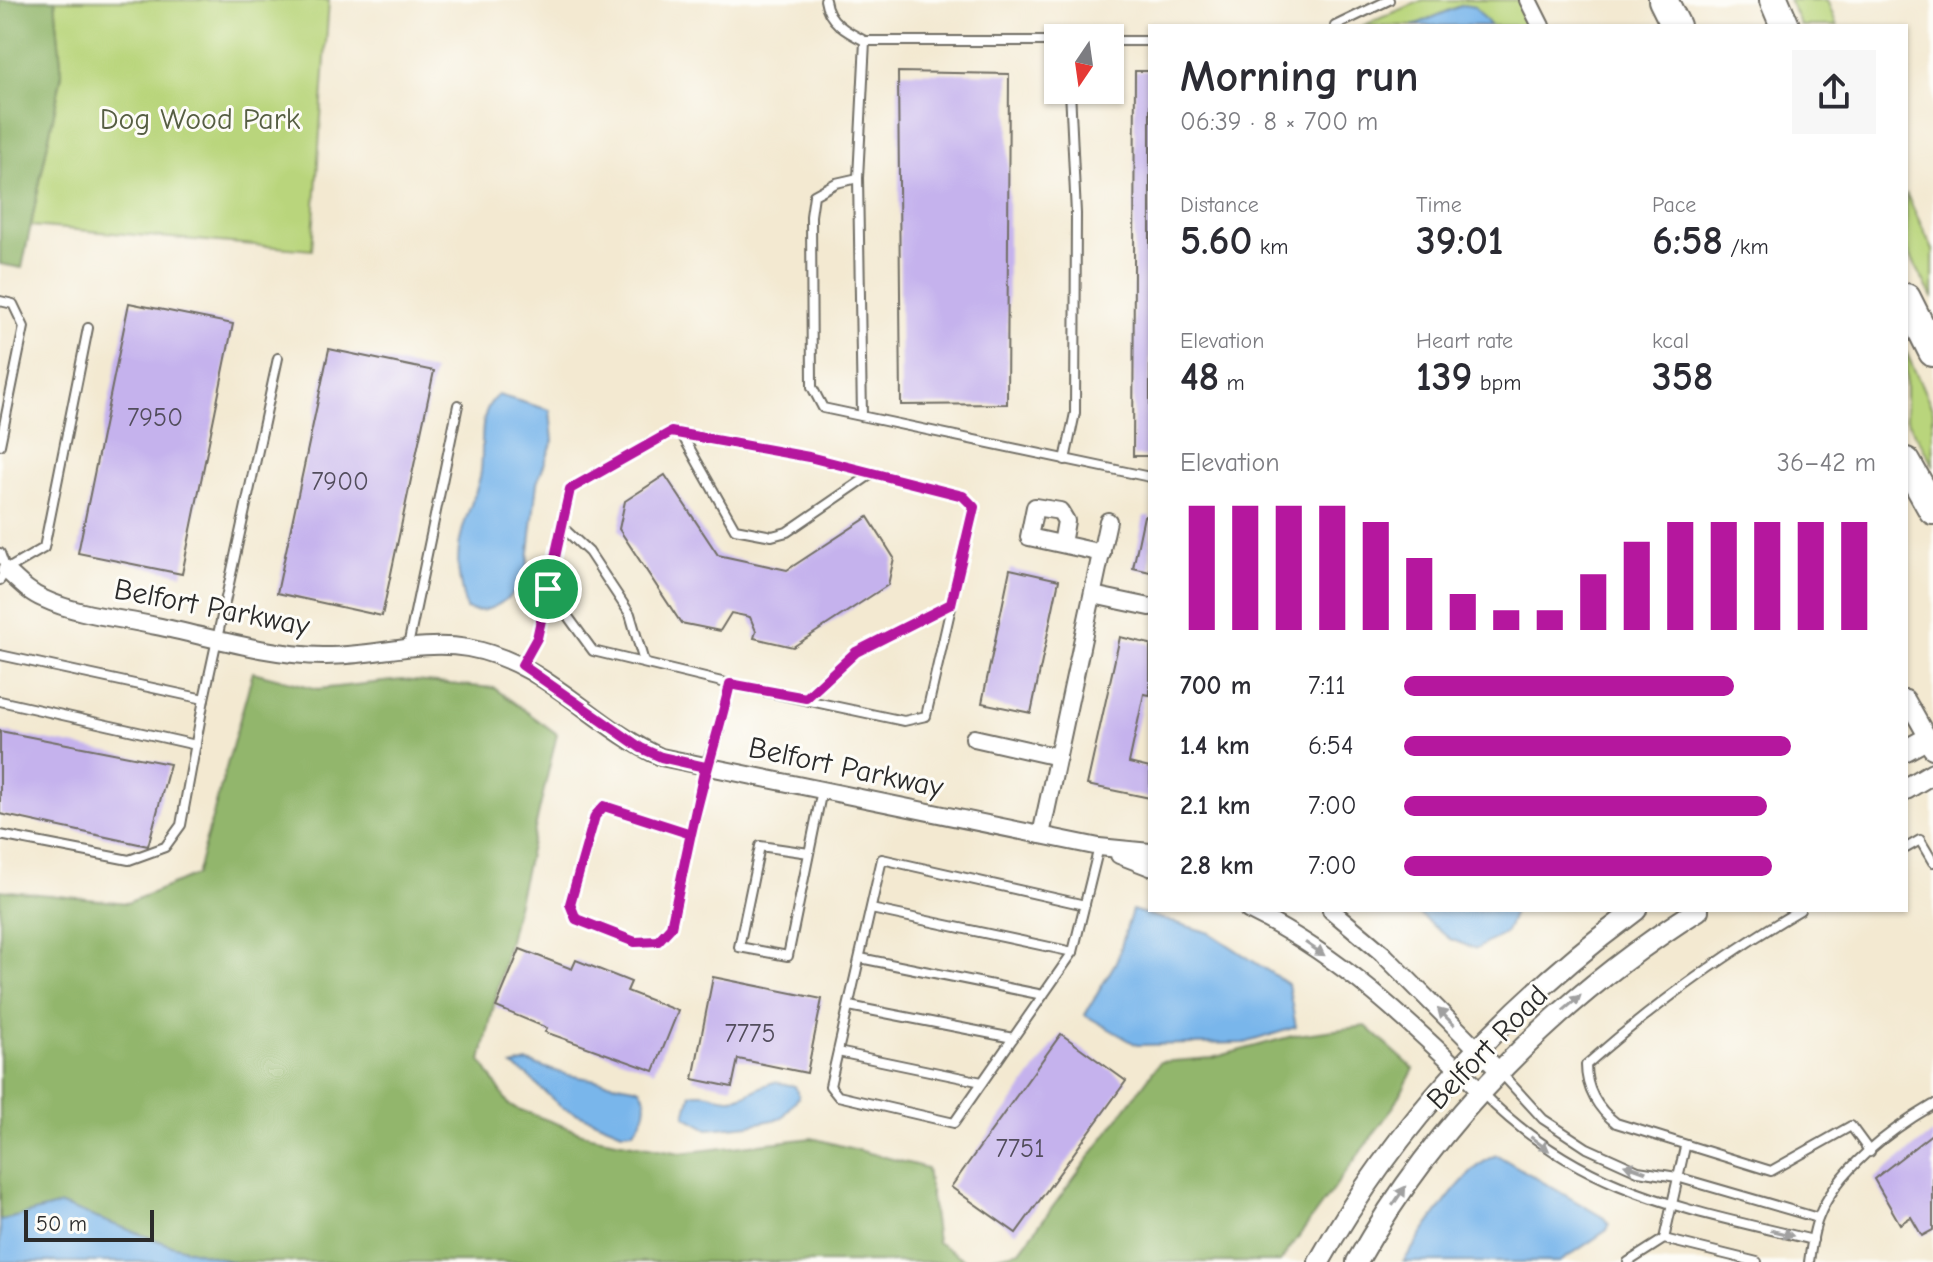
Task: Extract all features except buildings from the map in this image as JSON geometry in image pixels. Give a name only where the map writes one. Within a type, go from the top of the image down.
[{"type":"highway","points":[[1663,0],[1675,24]]},
{"type":"highway","points":[[1774,0],[1784,24]]},
{"type":"highway","points":[[1908,302],[1933,352]]},
{"type":"highway","points":[[1908,466],[1933,510]]},
{"type":"street","points":[[1528,0],[1540,24]]},
{"type":"street","points":[[1041,835],[1108,521]]},
{"type":"street","points":[[1062,544],[1102,553]]},
{"type":"street","name":"Belfort Parkway","points":[[2,568],[24,587],[62,606],[218,639],[325,656],[408,646],[467,648],[522,665],[641,748],[661,757],[1099,847],[1148,852]]},
{"type":"street","points":[[1093,595],[1148,607]]},
{"type":"street","points":[[1908,703],[1930,743],[1908,749]]},
{"type":"street","points":[[974,738],[1058,757]]},
{"type":"street","points":[[1908,788],[1933,773]]},
{"type":"street","name":"Belfort Parkway","points":[[1099,847],[1148,866]]},
{"type":"street","points":[[1252,912],[1286,930],[1395,1009],[1482,1092]]},
{"type":"street","points":[[1333,912],[1382,953],[1501,1073]]},
{"type":"street","name":"Belfort Road","points":[[1319,1262],[1335,1233],[1407,1132],[1458,1069],[1560,970],[1633,912]]},
{"type":"street","name":"Belfort Road","points":[[1357,1262],[1412,1177],[1482,1092],[1577,998],[1658,935],[1695,912]]},
{"type":"lane","points":[[825,0],[826,9],[842,29],[865,41],[1044,41]]},
{"type":"lane","points":[[1339,24],[1389,0]]},
{"type":"lane","points":[[862,416],[858,178],[865,41]]},
{"type":"lane","points":[[1124,41],[1148,41]]},
{"type":"lane","points":[[1065,460],[1075,413],[1076,214],[1071,104]]},
{"type":"lane","points":[[858,178],[836,183],[814,195],[811,216],[812,387],[823,408],[1148,477]]},
{"type":"lane","points":[[0,301],[13,304],[24,327],[0,443]]},
{"type":"lane","points":[[2,568],[44,548],[88,328]]},
{"type":"lane","points":[[0,835],[129,860],[165,847],[181,825],[204,699],[278,358]]},
{"type":"lane","points":[[408,646],[458,405]]},
{"type":"lane","points":[[522,665],[537,638],[570,489],[671,432],[873,473],[963,496],[974,507],[926,716],[904,721],[593,651],[548,589]]},
{"type":"lane","points":[[681,433],[735,529],[772,536],[787,532],[873,473]]},
{"type":"lane","points":[[561,526],[589,552],[630,614],[644,662]]},
{"type":"lane","points":[[806,698],[856,652],[951,604]]},
{"type":"lane","points":[[0,655],[204,699]]},
{"type":"lane","points":[[691,834],[604,806],[595,816],[570,904],[576,919],[635,942],[658,941],[671,927],[691,834],[705,767],[718,733],[730,684]]},
{"type":"lane","points":[[0,701],[196,745]]},
{"type":"lane","points":[[809,853],[760,846],[739,947],[788,956],[822,790]]},
{"type":"lane","points":[[1908,847],[1920,840],[1933,862]]},
{"type":"lane","points":[[1085,905],[882,859],[830,1086],[838,1096],[954,1123],[1073,952],[1085,905],[1099,847]]},
{"type":"lane","points":[[871,909],[1073,952]]},
{"type":"lane","points":[[1797,912],[1703,970],[1586,1065],[1586,1080],[1602,1112],[1616,1123],[1685,1147],[1771,1171],[1851,1126],[1870,1152]]},
{"type":"lane","points":[[860,958],[1043,995]]},
{"type":"lane","points":[[849,1006],[1013,1038]]},
{"type":"lane","points":[[838,1052],[982,1082]]},
{"type":"lane","points":[[1501,1073],[1543,1119],[1587,1148],[1638,1171],[1677,1177],[1818,1218]]},
{"type":"lane","points":[[1482,1092],[1512,1122],[1555,1154],[1602,1181],[1671,1203],[1813,1240]]},
{"type":"lane","points":[[1809,1262],[1818,1218],[1841,1178],[1904,1121],[1933,1105]]},
{"type":"lane","points":[[1628,1262],[1664,1239],[1685,1147]]},
{"type":"lane","points":[[1664,1239],[1757,1262]]},
{"type":"green space","points":[[0,0],[55,0],[62,74],[22,268],[0,264]]},
{"type":"green space","name":"Dog Wood Park","points":[[55,0],[329,0],[312,250],[31,226],[62,74]]},
{"type":"green space","points":[[1423,0],[1519,0],[1531,24],[1488,24],[1463,5],[1417,24],[1367,24]]},
{"type":"green space","points":[[1789,0],[1827,0],[1836,24],[1800,24]]},
{"type":"green space","points":[[1908,197],[1933,250],[1933,299],[1908,251]]},
{"type":"green space","points":[[1908,356],[1933,410],[1933,465],[1908,421]]},
{"type":"green space","points":[[253,672],[318,689],[402,680],[494,688],[557,734],[481,1061],[510,1106],[590,1136],[680,1153],[812,1138],[927,1168],[937,1242],[969,1262],[234,1262],[167,1244],[61,1205],[0,1221],[0,890],[127,903],[196,875]]},
{"type":"green space","points":[[1366,1026],[1414,1069],[1394,1106],[1280,1262],[969,1262],[1020,1251],[1160,1062],[1212,1058],[1296,1035]]},
{"type":"water","points":[[1463,5],[1475,7],[1489,24],[1417,24]]},
{"type":"water","points":[[498,395],[550,410],[553,441],[537,483],[526,578],[500,604],[475,611],[466,609],[458,556],[462,530],[482,467],[483,422]]},
{"type":"water","points":[[1132,910],[1210,933],[1288,984],[1296,1027],[1245,1043],[1137,1045],[1085,1015],[1117,960]]},
{"type":"water","points":[[1416,912],[1514,912],[1506,932],[1476,949],[1450,939]]},
{"type":"water","points":[[528,1062],[568,1075],[640,1088],[646,1105],[641,1121],[633,1131],[622,1132],[561,1107],[527,1075],[512,1066]]},
{"type":"water","points":[[775,1082],[795,1086],[799,1096],[782,1118],[708,1129],[685,1116],[691,1094],[737,1097]]},
{"type":"water","points":[[1497,1155],[1604,1218],[1609,1225],[1607,1230],[1560,1262],[1403,1262],[1458,1186],[1471,1172]]},
{"type":"water","points":[[61,1205],[167,1244],[234,1262],[0,1262],[0,1221]]},
{"type":"route","points":[[548,589],[537,638],[522,665],[549,680],[641,748],[661,757],[705,767],[671,927],[658,941],[635,942],[576,919],[570,904],[595,816],[604,806],[691,834],[705,767],[718,733],[730,684],[806,698],[856,652],[951,604],[974,507],[963,496],[809,457],[671,432],[570,489],[548,589]]}]
